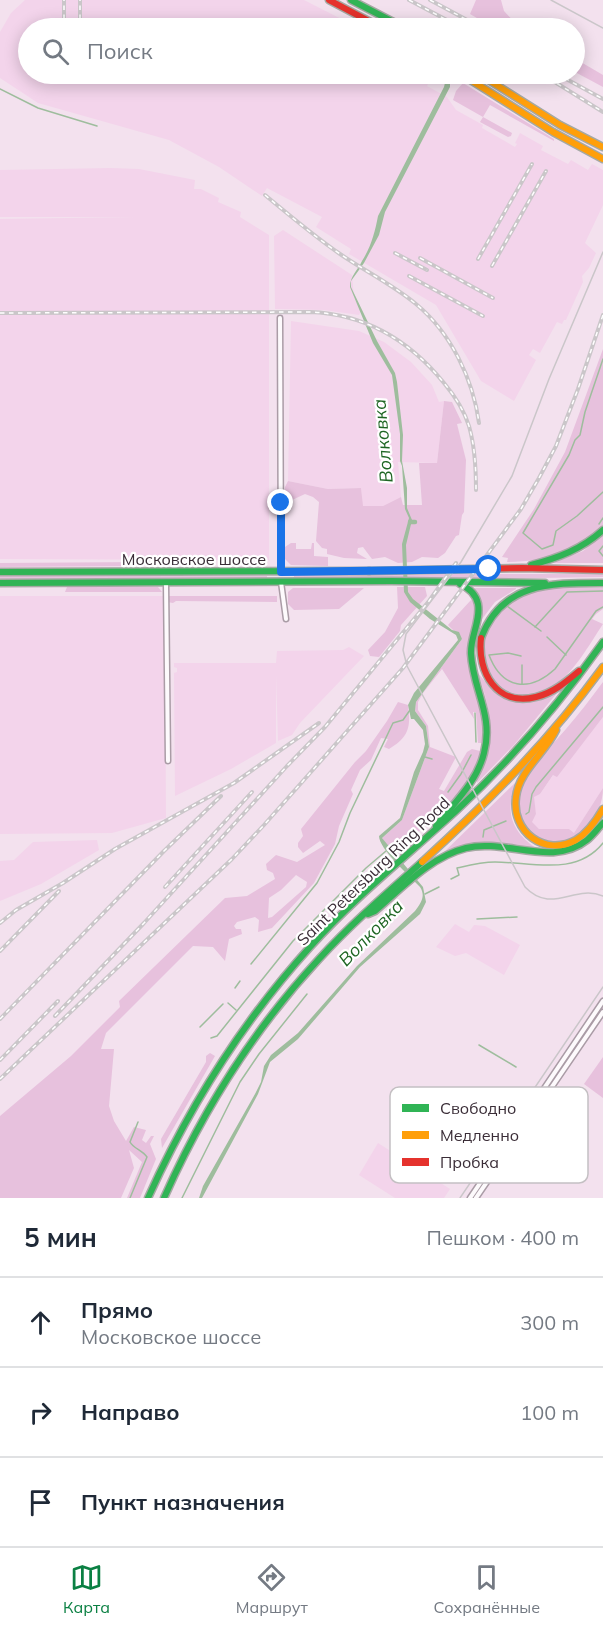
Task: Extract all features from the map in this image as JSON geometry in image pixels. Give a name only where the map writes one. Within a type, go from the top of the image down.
[{"type":"main road","points":[[329,0],[363,18]]},
{"type":"main road","points":[[351,0],[386,18]]},
{"type":"main road","points":[[477,84],[554,132],[603,159]]},
{"type":"main road","points":[[495,84],[560,125],[603,147]]},
{"type":"main road","points":[[522,568],[571,554],[592,541],[603,530]]},
{"type":"main road","name":"Московское шоссе","points":[[0,572],[417,571],[522,568],[603,570]]},
{"type":"main road","points":[[281,572],[281,582]]},
{"type":"main road","name":"Московское шоссе","points":[[0,583],[399,581],[603,583]]},
{"type":"main road","points":[[432,832],[479,770],[488,735],[485,704],[471,655],[478,613],[477,602],[467,588],[454,583]]},
{"type":"main road","points":[[549,584],[509,598],[495,611],[482,634],[478,656],[488,681],[500,692],[523,699],[534,698],[552,692],[589,664]]},
{"type":"main road","name":"Saint Petersburg Ring Road","points":[[148,1198],[158,1175],[206,1089],[249,1024],[291,970],[322,935],[465,802],[524,742],[589,664],[603,642]]},
{"type":"main road","name":"Saint Petersburg Ring Road","points":[[164,1198],[196,1133],[244,1053],[262,1028],[315,964],[363,916],[375,911],[494,794],[557,726],[603,667]]},
{"type":"main road","points":[[557,726],[550,744],[527,771],[517,788],[514,812],[518,823],[533,840],[547,846],[557,846],[579,838],[590,828],[603,809]]},
{"type":"main road","points":[[417,870],[448,855],[478,846],[497,846],[559,854],[570,851],[589,840],[603,823]]},
{"type":"street","points":[[280,318],[281,572]]},
{"type":"street","points":[[281,582],[286,619]]},
{"type":"street","points":[[166,583],[168,761]]},
{"type":"street","points":[[545,1087],[603,1001]]},
{"type":"street","points":[[552,1087],[603,1012]]},
{"type":"street","points":[[470,1198],[480,1183]]},
{"type":"street","points":[[476,1198],[486,1183]]},
{"type":"shaded area","points":[[25,0],[304,0],[339,18],[18,18],[18,84],[428,84],[427,86],[447,97],[456,110],[515,147],[520,133],[543,146],[541,150],[568,164],[571,160],[588,170],[592,164],[603,170],[603,205],[585,243],[596,253],[589,268],[582,276],[583,282],[566,320],[562,324],[557,322],[540,353],[533,349],[529,355],[536,360],[514,401],[481,381],[436,305],[349,254],[351,249],[316,227],[322,217],[267,188],[262,196],[219,167],[169,140],[38,103],[0,78],[0,32],[11,13]]},
{"type":"shaded area","points":[[476,0],[501,0],[504,11],[511,18],[477,18],[470,14]]},
{"type":"shaded area","points":[[585,64],[603,75],[603,87],[585,77]]},
{"type":"shaded area","points":[[445,84],[450,84],[385,212],[379,235],[351,281],[351,287],[395,373],[397,382],[407,508],[412,520],[406,545],[408,592],[413,599],[452,630],[459,632],[462,639],[416,702],[415,711],[426,726],[429,747],[402,820],[382,838],[423,887],[426,902],[420,914],[360,967],[298,1039],[270,1062],[258,1094],[202,1198],[199,1198],[203,1186],[255,1094],[261,1082],[264,1066],[271,1055],[298,1033],[357,966],[415,911],[422,899],[423,893],[420,887],[389,855],[379,836],[400,818],[425,744],[423,730],[414,719],[411,719],[408,705],[414,693],[458,640],[456,635],[430,619],[410,602],[404,592],[402,544],[409,518],[405,509],[400,434],[392,375],[373,343],[350,287],[350,283],[353,276],[365,256],[370,245],[378,216]]},
{"type":"shaded area","points":[[465,84],[554,141],[490,105],[483,117],[453,100],[456,91]]},
{"type":"shaded area","points":[[483,117],[512,133],[511,136],[508,137],[480,122]]},
{"type":"shaded area","points":[[139,169],[195,180],[194,189],[201,189],[219,198],[218,202],[241,212],[240,217],[269,235],[269,560],[0,559],[0,219],[136,217],[0,217],[0,170]]},
{"type":"shaded area","points":[[283,230],[352,275],[354,297],[361,311],[359,315],[324,310],[275,309],[274,236]]},
{"type":"shaded area","points":[[291,321],[359,331],[384,342],[411,362],[432,385],[439,402],[444,401],[437,463],[398,462],[401,497],[383,506],[362,506],[361,488],[328,489],[288,481]]},
{"type":"shaded area","points":[[603,349],[603,526],[581,543],[559,554],[535,560],[507,562],[508,558],[502,557],[534,509],[565,452]]},
{"type":"shaded area","points":[[444,401],[452,402],[462,423],[457,424],[466,460],[464,512],[459,535],[438,558],[422,557],[412,562],[398,563],[385,557],[372,559],[363,547],[358,548],[357,553],[367,559],[344,558],[327,554],[327,549],[322,548],[316,541],[319,502],[305,494],[292,500],[284,499],[288,481],[328,489],[361,488],[363,506],[383,506],[401,497],[403,505],[422,505],[419,463],[437,463]]},
{"type":"shaded area","points":[[603,535],[603,563],[553,563],[583,551]]},
{"type":"shaded area","points":[[296,543],[296,549],[311,549],[314,543],[314,556],[328,557],[328,566],[291,565],[285,559],[285,547]]},
{"type":"shaded area","points":[[142,562],[142,566],[0,567],[0,563]]},
{"type":"shaded area","points":[[447,574],[445,578],[294,578],[294,576]]},
{"type":"shaded area","points":[[452,574],[603,574],[603,577],[449,578]]},
{"type":"shaded area","points":[[0,576],[267,576],[267,578],[0,579]]},
{"type":"shaded area","points":[[67,587],[158,587],[162,592],[65,592]]},
{"type":"shaded area","points":[[397,587],[425,587],[427,596],[401,625],[400,631],[379,657],[370,656],[368,650],[385,632],[398,608]]},
{"type":"shaded area","points":[[293,588],[364,588],[339,609],[294,610],[288,604],[288,592]]},
{"type":"shaded area","points":[[474,588],[516,589],[495,602],[479,623],[481,601]]},
{"type":"shaded area","points":[[603,588],[603,609],[592,619],[603,624],[569,673],[555,685],[537,694],[520,696],[506,692],[494,682],[486,669],[482,653],[485,636],[494,618],[509,601],[521,594],[539,589]]},
{"type":"shaded area","points":[[0,596],[165,596],[166,818],[112,833],[0,834]]},
{"type":"shaded area","points":[[167,596],[277,596],[277,602],[176,601],[173,603],[167,602]]},
{"type":"shaded area","points":[[472,597],[474,618],[468,656],[483,711],[483,743],[478,743],[476,712],[473,712],[474,719],[442,669],[423,693],[418,702],[418,710],[428,726],[430,747],[456,757],[439,789],[444,791],[467,752],[472,749],[480,751],[478,763],[461,790],[435,817],[399,849],[394,845],[388,848],[382,838],[402,820],[429,747],[426,726],[415,711],[416,702],[462,639],[448,625]]},
{"type":"shaded area","points":[[349,647],[364,656],[300,723],[292,735],[278,741],[276,674],[276,743],[231,769],[175,796],[174,673],[177,672],[177,668],[174,667],[174,663],[276,663],[277,651],[343,650]]},
{"type":"shaded area","points":[[477,672],[497,692],[529,701],[557,693],[514,745],[477,783],[487,752],[490,721]]},
{"type":"shaded area","points":[[603,682],[603,717],[557,777],[553,775],[540,794],[534,797],[536,814],[532,822],[539,829],[569,829],[574,833],[603,788],[596,815],[578,835],[567,841],[554,843],[542,840],[529,832],[520,819],[517,797],[521,786],[538,760]]},
{"type":"shaded area","points":[[398,702],[408,705],[409,725],[405,736],[389,749],[384,747],[388,739],[381,738],[371,760],[360,770],[351,790],[353,794],[339,826],[335,844],[314,883],[272,928],[258,932],[259,920],[255,917],[237,922],[234,926],[236,929],[241,929],[242,934],[229,939],[225,961],[213,947],[193,946],[106,1033],[101,1049],[114,1049],[109,1106],[114,1121],[126,1141],[134,1127],[146,1130],[142,1140],[146,1143],[151,1136],[154,1136],[150,1144],[156,1159],[140,1198],[127,1198],[142,1162],[129,1150],[134,1168],[121,1198],[0,1198],[0,1116],[71,1056],[120,1007],[119,1001],[225,898],[247,896],[275,879],[273,873],[267,870],[266,864],[276,855],[297,862],[325,845],[320,841],[303,853],[298,847],[303,836],[301,829],[366,751]],"holes":[[[296,875],[307,882],[306,887],[268,918],[269,898]]]},
{"type":"shaded area","points":[[603,717],[603,788],[574,833],[569,829],[539,829],[531,822],[536,814],[533,797],[540,794],[554,774],[557,776]]},
{"type":"shaded area","points":[[515,783],[511,802],[514,823],[521,835],[538,849],[486,844],[440,856]]},
{"type":"shaded area","points":[[97,840],[99,850],[41,884],[0,901],[0,861],[14,860],[33,842]]},
{"type":"shaded area","points":[[455,924],[469,932],[474,925],[485,926],[520,945],[504,975],[466,953],[455,956],[436,947]]},
{"type":"shaded area","points":[[210,1053],[215,1056],[162,1148],[161,1139],[206,1062],[206,1056]]},
{"type":"shaded area","points":[[603,1057],[603,1098],[584,1084]]},
{"type":"shaded area","points":[[378,1143],[390,1151],[390,1183],[441,1183],[450,1189],[444,1198],[395,1198],[359,1175]]},
{"type":"waterway","points":[[0,89],[38,108],[97,126]]},
{"type":"waterway","points":[[603,359],[585,412],[580,435],[575,440],[569,455],[523,533],[542,549],[553,545],[556,531],[577,516],[603,492]]},
{"type":"waterway","points":[[599,524],[603,518]]},
{"type":"waterway","name":"Волковка","points":[[410,522],[415,522]]},
{"type":"waterway","points":[[603,546],[599,551],[603,556]]},
{"type":"waterway","points":[[535,627],[567,592],[603,591]]},
{"type":"waterway","points":[[507,606],[541,631]]},
{"type":"waterway","points":[[521,656],[508,653],[489,655],[501,675],[509,681],[517,684],[536,682],[555,669],[596,611],[603,607]]},
{"type":"waterway","points":[[547,637],[566,655]]},
{"type":"waterway","points":[[522,665],[522,684]]},
{"type":"waterway","points":[[526,814],[529,812],[532,794],[536,787],[603,707]]},
{"type":"waterway","points":[[251,964],[317,883],[339,842],[350,813],[393,723],[403,720],[410,710]]},
{"type":"waterway","points":[[475,713],[476,742]]},
{"type":"waterway","points":[[448,792],[471,755]]},
{"type":"waterway","points":[[425,757],[432,759]]},
{"type":"waterway","points":[[483,837],[484,830],[506,821]]},
{"type":"waterway","points":[[451,879],[459,875],[457,868],[481,863],[566,864],[592,854],[603,843]]},
{"type":"waterway","points":[[211,1038],[217,1036],[293,941],[386,851]]},
{"type":"waterway","points":[[425,894],[439,887]]},
{"type":"waterway","points":[[477,919],[517,917]]},
{"type":"waterway","points":[[235,988],[240,981]]},
{"type":"waterway","points":[[182,1198],[240,1082],[259,1054],[307,994]]},
{"type":"waterway","points":[[228,1003],[236,1010]]},
{"type":"waterway","points":[[200,1027],[223,1004]]},
{"type":"waterway","points":[[479,1045],[516,1067]]},
{"type":"waterway","points":[[130,1198],[147,1157],[130,1142],[138,1122]]},
{"type":"tram line","points":[[551,0],[584,18]]},
{"type":"tram line","points":[[585,18],[603,28]]},
{"type":"tram line","points":[[603,252],[549,379],[512,476],[461,562],[406,634],[403,650],[407,666],[525,887],[544,899],[582,893],[603,896]]},
{"type":"tram line","points":[[535,1087],[603,987]]},
{"type":"tram line","points":[[460,1198],[470,1183]]},
{"type":"railway","points":[[64,0],[64,18]]},
{"type":"railway","points":[[80,0],[80,18]]},
{"type":"railway","points":[[409,0],[443,18]]},
{"type":"railway","points":[[430,0],[463,18]]},
{"type":"railway","points":[[558,84],[603,112]]},
{"type":"railway","points":[[575,84],[603,99]]},
{"type":"railway","points":[[478,259],[532,164]]},
{"type":"railway","points":[[492,266],[546,171]]},
{"type":"railway","points":[[265,195],[330,247],[398,291],[429,316],[450,343],[466,374],[479,423]]},
{"type":"railway","points":[[395,253],[427,270]]},
{"type":"railway","points":[[420,258],[493,298]]},
{"type":"railway","points":[[409,276],[483,316]]},
{"type":"railway","points":[[0,313],[310,312],[330,314],[368,324],[385,332],[416,354],[431,368],[455,398],[471,434],[475,458],[476,490]]},
{"type":"railway","points":[[0,1079],[232,859],[403,668],[521,509],[539,478],[556,446],[603,315]]},
{"type":"railway","points":[[55,1016],[325,727],[429,601],[456,563]]},
{"type":"railway","points":[[0,923],[16,910],[115,849],[234,783],[319,723]]},
{"type":"railway","points":[[165,887],[252,792]]},
{"type":"railway","points":[[0,1019],[221,796]]},
{"type":"railway","points":[[0,951],[59,891]]},
{"type":"railway","points":[[0,1060],[58,1001]]},
{"type":"traffic: fast","points":[[351,0],[386,18]]},
{"type":"traffic: fast","points":[[531,565],[569,552],[603,530]]},
{"type":"traffic: fast","points":[[0,572],[369,571]]},
{"type":"traffic: fast","points":[[0,583],[391,581],[545,583]]},
{"type":"traffic: fast","points":[[481,638],[490,620],[502,606],[515,596],[530,589],[565,584],[603,583]]},
{"type":"traffic: fast","points":[[436,826],[464,792],[476,773],[481,764],[486,739],[485,714],[471,654],[479,610],[478,604],[472,592],[460,584]]},
{"type":"traffic: fast","points":[[148,1198],[181,1131],[219,1066],[285,975],[345,911],[497,771],[552,709],[603,642]]},
{"type":"traffic: fast","points":[[368,914],[375,911],[429,866],[453,852],[481,846],[559,852],[573,848],[587,840],[603,823]]},
{"type":"traffic: fast","points":[[164,1198],[213,1102],[273,1014],[331,946],[422,862]]},
{"type":"traffic: slow","points":[[477,84],[553,132],[603,159]]},
{"type":"traffic: slow","points":[[495,84],[560,125],[603,147]]},
{"type":"traffic: slow","points":[[422,862],[471,816],[540,745],[603,667]]},
{"type":"traffic: slow","points":[[556,730],[546,747],[527,770],[518,788],[516,810],[519,821],[532,838],[542,843],[564,844],[584,834],[603,809]]},
{"type":"traffic: jam","points":[[329,0],[363,18]]},
{"type":"traffic: jam","points":[[369,571],[522,568],[603,570]]},
{"type":"traffic: jam","points":[[481,638],[482,663],[486,674],[500,692],[510,697],[522,699],[548,693],[579,671]]},
{"type":"route","points":[[281,503],[281,572],[489,569]]}]
